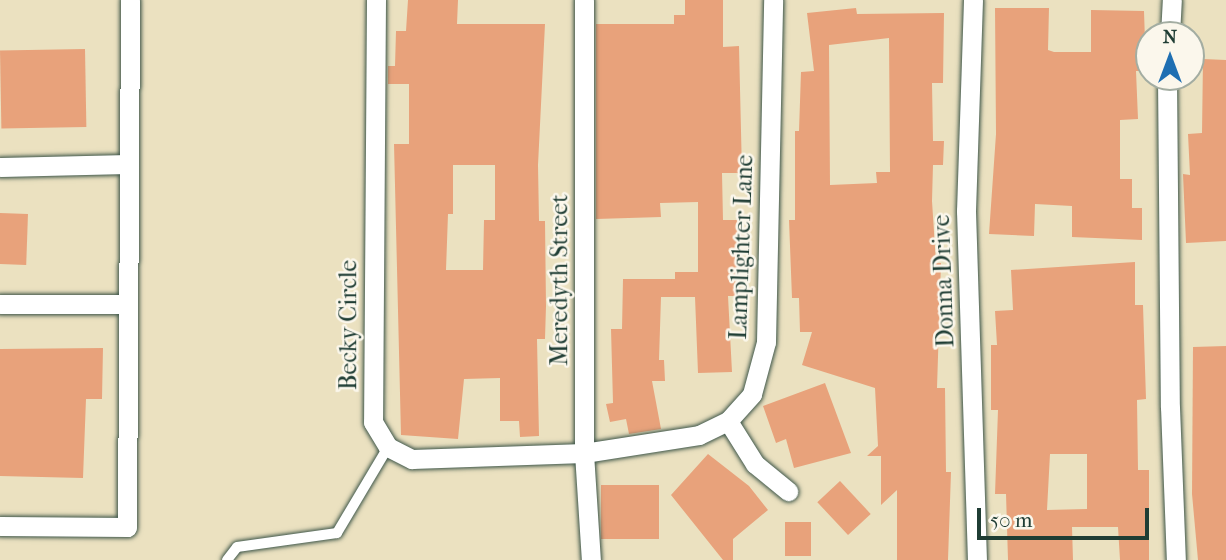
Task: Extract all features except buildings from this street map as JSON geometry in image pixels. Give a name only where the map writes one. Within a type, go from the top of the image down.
[{"type":"street","points":[[0,526],[127,527],[130,0]]},
{"type":"street","name":"Becky Circle","points":[[376,0],[373,422],[388,447]]},
{"type":"street","name":"Meredyth Street","points":[[584,0],[584,453],[591,560]]},
{"type":"street","name":"Lamplighter Lane","points":[[584,453],[699,435],[728,421],[752,394],[766,342],[773,0]]},
{"type":"street","name":"Donna Drive","points":[[973,0],[966,211],[977,560]]},
{"type":"street","points":[[1171,21],[1172,0]]},
{"type":"street","points":[[1167,91],[1169,379],[1176,560]]},
{"type":"street","points":[[0,167],[129,164]]},
{"type":"street","points":[[0,304],[128,304]]},
{"type":"street","points":[[728,421],[755,464],[788,491]]},
{"type":"street","points":[[388,447],[412,459],[584,453]]},
{"type":"lane","points":[[227,560],[237,547],[327,538],[337,533],[388,447]]}]
